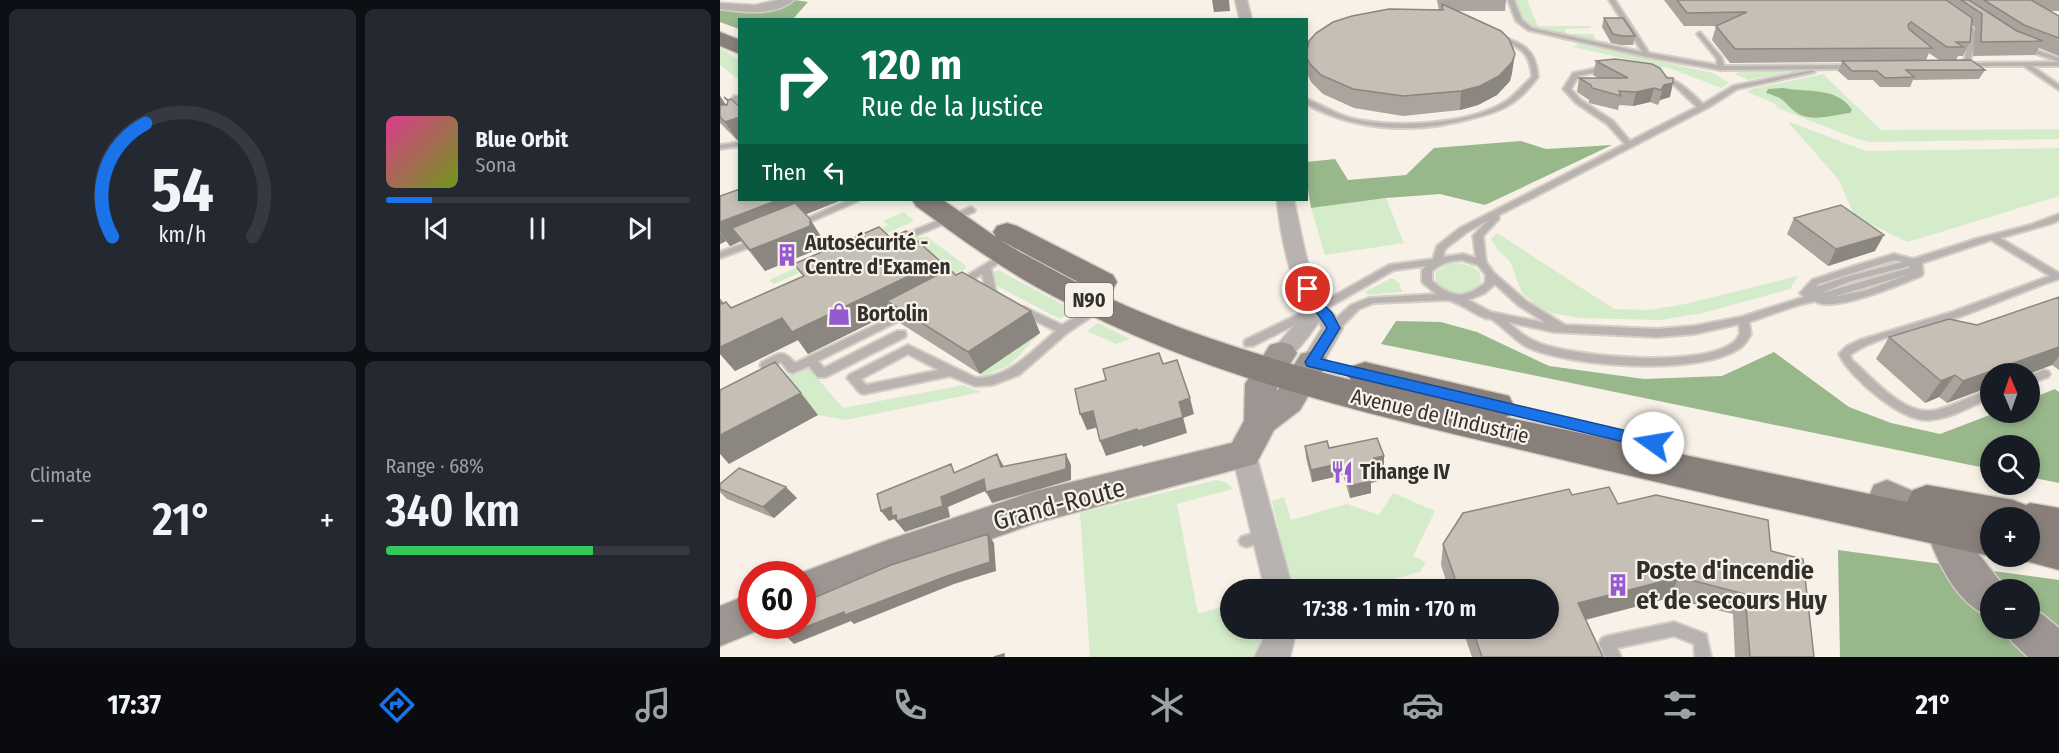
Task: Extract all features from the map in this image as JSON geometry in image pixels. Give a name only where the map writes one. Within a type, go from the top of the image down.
[{"type":"main road","points":[[720,27],[738,34]]},
{"type":"main road","points":[[720,38],[738,47]]},
{"type":"main road","name":"Avenue de l'Industrie","points":[[951,207],[996,261],[1038,276],[1148,328],[1612,456],[1943,528],[1980,524]]},
{"type":"main road","name":"Avenue de l'Industrie","points":[[951,207],[986,221],[1046,254],[1154,307],[1284,367],[1887,496],[1980,518]]},
{"type":"main road","points":[[2040,523],[2059,526]]},
{"type":"main road","points":[[2040,547],[2059,551]]},
{"type":"street","points":[[720,6],[756,10],[775,7],[788,0]]},
{"type":"street","points":[[1241,0],[1246,18]]},
{"type":"street","points":[[1284,367],[1334,328],[1314,303],[1303,276],[1285,201]]},
{"type":"street","points":[[1275,579],[1255,538],[1244,454],[1262,422],[1288,401],[1284,367],[1320,308]]},
{"type":"street","name":"Grand-Route","points":[[816,586],[888,558],[1035,507],[1244,454]]},
{"type":"street","points":[[1887,496],[1907,505],[1943,528],[1950,546],[1980,588]]},
{"type":"street","points":[[720,626],[738,619]]},
{"type":"street","points":[[1270,657],[1279,648],[1280,639]]},
{"type":"street","points":[[2040,639],[2059,656]]},
{"type":"lane","points":[[1510,0],[1519,21],[1530,28],[1647,55],[1721,68],[1858,67]]},
{"type":"lane","points":[[1612,0],[1647,55]]},
{"type":"lane","points":[[1960,21],[1968,26],[1972,33],[1968,58],[1959,65],[2059,62]]},
{"type":"lane","points":[[1700,34],[1720,59],[1721,68]]},
{"type":"lane","points":[[1308,102],[1320,111],[1346,119],[1380,125],[1419,126],[1471,117],[1510,102],[1535,77],[1535,65],[1524,48],[1519,43],[1497,38]]},
{"type":"lane","points":[[2022,46],[2059,62]]},
{"type":"lane","points":[[2026,64],[2059,88]]},
{"type":"lane","points":[[1446,297],[1439,294],[1427,282],[1427,270],[1436,262],[1440,248],[1475,222],[1507,209],[1702,107],[1735,87],[1836,67]]},
{"type":"lane","points":[[1618,68],[1601,68],[1575,74],[1567,89],[1580,104],[1613,125],[1629,145]]},
{"type":"lane","points":[[1650,74],[1676,84],[1702,107]]},
{"type":"lane","points":[[720,111],[730,108],[737,98]]},
{"type":"lane","points":[[733,120],[725,113],[738,109]]},
{"type":"lane","points":[[721,144],[738,144]]},
{"type":"lane","points":[[790,228],[851,201]]},
{"type":"lane","points":[[888,244],[951,207]]},
{"type":"lane","points":[[1481,263],[1478,236],[1489,223],[1507,209]]},
{"type":"lane","points":[[1458,298],[1475,309],[1496,317],[1554,328],[1657,333],[1694,330],[1743,320],[1796,302],[1822,287],[1903,263],[1917,262],[1992,237],[2047,223],[2059,217]]},
{"type":"lane","points":[[2047,223],[2059,224]]},
{"type":"lane","points":[[720,255],[768,237]]},
{"type":"lane","points":[[1992,237],[2058,276]]},
{"type":"lane","points":[[1284,367],[1320,308],[1392,267],[1463,257],[1481,263],[1522,303],[1563,328]]},
{"type":"lane","points":[[950,290],[996,261]]},
{"type":"lane","points":[[996,261],[991,295],[1063,330]]},
{"type":"lane","points":[[1796,302],[1838,301],[1886,287],[1918,274],[1917,262]]},
{"type":"lane","points":[[1334,328],[1355,307],[1373,300],[1477,296],[1491,284],[1491,275]]},
{"type":"lane","points":[[1980,398],[1930,416],[1918,416],[1892,400],[1848,362],[1844,354],[1864,343],[1958,313],[2058,276]]},
{"type":"lane","points":[[766,365],[783,357],[793,369],[920,306]]},
{"type":"lane","points":[[951,372],[864,390],[853,378],[908,349],[975,382],[988,382],[1015,372],[1063,330],[1101,306]]},
{"type":"lane","points":[[1496,317],[1512,332],[1536,346],[1582,357],[1630,361],[1688,359],[1722,354],[1747,336],[1748,329],[1743,320]]},
{"type":"lane","points":[[811,360],[822,374],[901,333]]},
{"type":"lane","points":[[2040,375],[2044,374]]},
{"type":"lane","points":[[1613,657],[1606,643],[1674,629],[1701,639],[1703,657]]},
{"type":"green space","points":[[795,0],[808,2],[794,18],[738,18],[738,29],[720,22],[720,10],[741,12],[776,8]]},
{"type":"green space","points":[[1514,0],[1527,0],[1538,26],[1590,26],[1591,28],[1564,29],[1567,34],[1593,34],[1597,41],[1607,41],[1610,45],[1533,27],[1522,21]]},
{"type":"green space","points":[[1579,44],[1713,73],[1729,83],[1721,88],[1672,69],[1573,47]]},
{"type":"green space","points":[[720,48],[738,59],[738,79],[720,65]]},
{"type":"green space","points":[[1740,71],[1788,73],[1748,80],[1735,74]]},
{"type":"green space","points":[[1823,74],[1881,130],[2059,129],[2059,139],[1869,142],[1778,108],[1774,103],[1747,92]]},
{"type":"green space","points":[[1783,88],[1830,94],[1846,102],[1852,110],[1850,113],[1828,117],[1806,117],[1779,98],[1766,93],[1768,89]]},
{"type":"green space","points":[[1787,121],[1866,151],[2059,148],[2059,196],[1908,242],[1855,217],[1839,180]]},
{"type":"green space","points":[[1521,141],[1546,149],[1612,145],[1485,205],[1440,194],[1386,198],[1311,208],[1308,162],[1335,159],[1348,180],[1406,175],[1434,148]]},
{"type":"green space","points":[[1386,198],[1404,243],[1325,255],[1311,208]]},
{"type":"green space","points":[[904,212],[914,221],[774,284],[769,280],[888,225],[883,221]]},
{"type":"green space","points":[[1497,233],[1614,309],[1650,310],[1685,304],[1798,276],[1790,289],[1703,313],[1660,320],[1581,318],[1551,313],[1536,305],[1522,293],[1510,261],[1498,250],[1491,239]]},
{"type":"green space","points":[[915,237],[927,237],[966,268],[946,279],[905,242]]},
{"type":"green space","points":[[1458,263],[1472,266],[1480,273],[1481,283],[1471,291],[1452,292],[1436,282],[1435,272],[1448,264]]},
{"type":"green space","points":[[998,270],[1073,310],[1060,319],[995,285],[993,273]]},
{"type":"green space","points":[[1391,278],[1399,282],[1402,292],[1368,295],[1365,292]]},
{"type":"green space","points":[[1396,321],[1441,322],[1477,332],[1549,366],[1644,379],[1722,376],[1774,352],[1849,407],[1891,423],[1940,434],[1980,419],[1980,423],[2040,423],[2040,395],[2055,389],[2059,392],[2059,483],[2040,479],[2040,435],[1980,435],[1980,467],[1381,344]]},
{"type":"green space","points":[[1098,323],[1130,339],[1116,344],[1087,331]]},
{"type":"green space","points":[[1040,333],[1010,365],[984,376],[980,374]]},
{"type":"green space","points":[[807,366],[843,408],[963,385],[981,392],[846,420],[818,415],[792,384],[781,379]]},
{"type":"green space","points":[[1216,480],[1226,482],[1233,489],[1177,504],[1198,614],[1220,607],[1220,639],[1266,639],[1253,657],[1090,657],[1080,513]]},
{"type":"green space","points":[[1393,493],[1435,511],[1413,556],[1426,562],[1420,572],[1392,579],[1290,579],[1272,501],[1284,497],[1291,520],[1347,504],[1379,515]]},
{"type":"green space","points":[[1838,550],[2059,580],[2059,657],[1840,657]]},
{"type":"building","points":[[1677,0],[1946,0],[1972,18],[1970,42],[1956,42],[1963,47],[1947,47],[1911,22],[1908,25],[1909,29],[1932,48],[1735,49],[1716,26],[1747,12],[1687,13]]},
{"type":"building","points":[[1961,0],[1969,0],[2017,31],[2043,41],[1981,42],[1982,14]]},
{"type":"building","points":[[1984,0],[2031,0],[2059,16],[2059,38],[2024,25]]},
{"type":"building","points":[[1442,4],[1501,31],[1509,39],[1515,54],[1512,62],[1499,76],[1480,86],[1461,91],[1403,96],[1353,89],[1321,75],[1308,60],[1309,41],[1316,33],[1333,22],[1389,9],[1443,10]]},
{"type":"building","points":[[1604,18],[1623,18],[1635,36],[1613,34]]},
{"type":"building","points":[[1615,59],[1652,64],[1660,68],[1667,78],[1673,78],[1673,83],[1664,85],[1661,90],[1654,88],[1636,92],[1619,91],[1621,96],[1592,88],[1579,78],[1628,78],[1596,61]]},
{"type":"building","points":[[1971,60],[1985,70],[1906,70],[1914,77],[1885,78],[1877,71],[1852,71],[1842,61]]},
{"type":"building","points":[[724,97],[731,99],[738,105],[738,118],[725,122],[720,117],[720,105],[727,105],[728,101]]},
{"type":"building","points":[[738,190],[738,201],[775,201],[720,222],[720,196]]},
{"type":"building","points":[[795,203],[810,219],[810,226],[750,250],[732,228]]},
{"type":"building","points":[[1841,205],[1884,235],[1836,249],[1794,218]]},
{"type":"building","points":[[879,227],[891,238],[906,231],[940,261],[792,332],[782,318],[720,347],[720,301],[722,304],[726,302],[731,308],[804,276],[794,264]]},
{"type":"building","points":[[949,269],[956,275],[962,272],[1031,311],[968,352],[887,301]]},
{"type":"building","points":[[2059,297],[2059,347],[2014,363],[1980,363],[1980,375],[1963,381],[1955,375],[1941,381],[1889,337],[1949,319],[1977,325]]},
{"type":"building","points":[[1159,353],[1163,364],[1177,360],[1190,398],[1179,402],[1183,417],[1100,441],[1093,411],[1080,414],[1075,389],[1106,380],[1103,369]]},
{"type":"building","points":[[775,362],[801,393],[720,435],[720,390]]},
{"type":"building","points":[[1377,438],[1384,456],[1374,458],[1378,469],[1368,472],[1371,481],[1349,486],[1342,463],[1311,470],[1305,446],[1327,441],[1329,448]]},
{"type":"building","points":[[997,454],[1001,467],[1066,454],[1066,469],[986,492],[984,479],[941,497],[943,506],[897,521],[896,515],[892,516],[891,507],[881,511],[877,494],[951,464],[954,473]]},
{"type":"building","points":[[739,468],[786,487],[763,507],[720,489],[720,484]]},
{"type":"building","name":"Poste d'incendie et de secours Huy","points":[[1609,487],[1618,504],[1656,495],[1768,520],[1771,551],[1803,559],[1814,657],[1750,657],[1745,594],[1679,577],[1578,603],[1603,657],[1482,657],[1476,639],[1559,639],[1559,579],[1455,579],[1443,544],[1463,513],[1569,489],[1572,495]]},
{"type":"building","points":[[988,534],[990,562],[845,615],[844,612],[816,623],[816,597],[891,565]]},
{"type":"place","name":"Autosécurité - Centre d'Examen","points":[[787,255]]},
{"type":"place","name":"Bortolin","points":[[839,314]]},
{"type":"place","name":"Tihange IV","points":[[1342,472]]},
{"type":"place","name":"Poste d'incendie et de secours Huy","points":[[1618,585]]},
{"type":"route","points":[[1308,289],[1314,303],[1328,317],[1334,328],[1312,362],[1653,443]]}]
